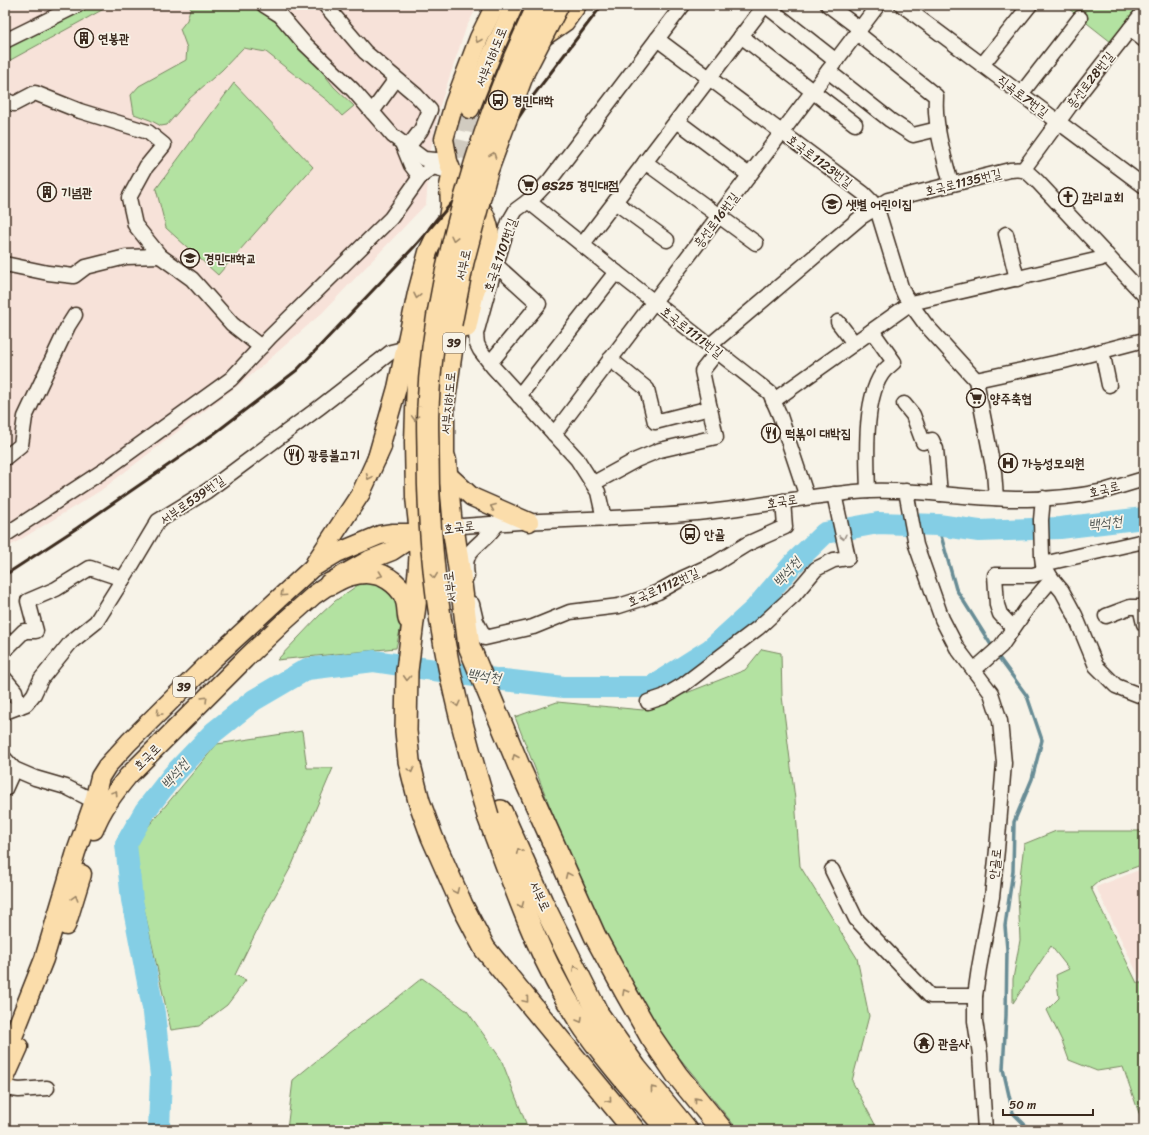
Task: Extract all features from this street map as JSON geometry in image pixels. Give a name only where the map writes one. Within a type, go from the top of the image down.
[{"type":"highway","name":"서부로","points":[[540,5],[511,66],[489,122],[461,210],[442,289],[433,352],[428,406],[428,490],[433,570],[441,625],[453,689],[471,760],[495,813],[542,902],[598,1014],[636,1068],[687,1130]]},
{"type":"highway","name":"서부로","points":[[558,5],[524,71],[487,171],[463,262],[445,356],[442,408],[443,498],[450,585],[454,620],[495,813],[517,895],[535,938],[557,982],[584,1028],[613,1066],[668,1130]]},
{"type":"highway","points":[[459,526],[459,568],[477,642],[503,727],[521,771],[595,936],[626,993],[651,1037],[678,1076],[722,1130]]},
{"type":"highway","points":[[418,533],[420,556],[410,639],[406,702],[406,731],[409,761],[419,801],[432,837],[462,905],[485,949],[634,1130]]},
{"type":"highway","points":[[330,584],[348,575],[360,573],[372,572],[388,578],[400,589],[407,603],[410,639]]},
{"type":"main road","points":[[481,229],[482,208],[453,171],[444,139],[454,104],[479,38],[495,5]]},
{"type":"main road","name":"서부지하도로","points":[[470,109],[490,56],[514,5]]},
{"type":"main road","points":[[448,219],[450,205],[449,186],[453,171],[472,142],[489,96],[506,58],[514,48],[545,36],[565,22],[577,5]]},
{"type":"main road","points":[[377,458],[407,348],[428,252],[436,233],[448,219],[457,214],[468,212],[478,216],[481,229]]},
{"type":"main road","points":[[459,526],[446,463],[453,432],[459,360],[490,236],[489,228],[481,229]]},
{"type":"main road","name":"39","points":[[418,533],[415,497],[416,378],[437,257]]},
{"type":"main road","name":"39","points":[[312,568],[361,493],[416,378]]},
{"type":"main road","points":[[446,463],[472,497],[530,522]]},
{"type":"main road","name":"호국로","points":[[5,1057],[44,959],[76,852],[94,801],[100,777],[107,766],[129,742],[211,661],[312,568],[337,553],[380,535],[394,533],[418,533],[459,526]]},
{"type":"main road","name":"호국로","points":[[5,1078],[34,1016],[74,900],[96,827],[116,790],[128,776],[286,620],[314,595],[369,560],[392,551],[418,533]]},
{"type":"street","points":[[5,41],[78,5]]},
{"type":"street","points":[[264,5],[280,15],[304,43],[354,90],[393,136],[424,159],[453,171]]},
{"type":"street","points":[[325,5],[365,52],[416,95],[430,110],[421,130],[405,145]]},
{"type":"street","name":"호국로1101번길","points":[[604,518],[598,492],[577,459],[490,363],[477,344],[476,334],[509,222],[516,210],[535,196],[550,180],[683,5]]},
{"type":"street","points":[[582,245],[765,5],[890,120],[913,135],[938,129]]},
{"type":"street","points":[[828,5],[936,96],[935,110],[938,129],[951,184]]},
{"type":"street","name":"흥선로16번길","points":[[554,434],[878,5]]},
{"type":"street","name":"직곡로7번길","points":[[902,5],[1144,186]]},
{"type":"street","points":[[982,65],[1030,5]]},
{"type":"street","name":"흥선로28번길","points":[[1023,170],[1058,122],[1144,11]]},
{"type":"street","points":[[1021,94],[1080,18]]},
{"type":"street","points":[[1130,29],[1144,40]]},
{"type":"street","points":[[742,36],[855,124]]},
{"type":"street","name":"호국로1123번길","points":[[657,39],[863,193],[878,212],[901,287],[911,304],[926,325],[976,380]]},
{"type":"street","points":[[372,112],[396,79]]},
{"type":"street","points":[[5,100],[14,104],[35,93],[80,110],[148,132],[164,145],[146,167],[129,198],[135,225],[160,256],[192,279],[232,324],[261,347]]},
{"type":"street","points":[[677,121],[749,175]]},
{"type":"street","points":[[405,145],[411,165],[420,176]]},
{"type":"street","points":[[645,162],[756,244]]},
{"type":"street","points":[[5,534],[109,467],[231,379],[330,277],[391,218],[420,176],[433,167],[453,171]]},
{"type":"street","name":"호국로1135번길","points":[[710,408],[702,371],[713,349],[861,217],[888,200],[1010,170],[1023,170]]},
{"type":"street","points":[[1023,170],[1038,182],[1144,295]]},
{"type":"street","name":"호국로1111번길","points":[[528,201],[770,393],[796,460],[807,497]]},
{"type":"street","points":[[615,202],[667,240]]},
{"type":"street","points":[[1006,234],[1017,278]]},
{"type":"street","points":[[774,401],[911,304],[1100,259],[1107,255]]},
{"type":"street","points":[[5,264],[48,273],[74,276],[86,267],[126,257],[160,256]]},
{"type":"street","points":[[490,363],[539,304],[496,265]]},
{"type":"street","points":[[519,396],[616,272]]},
{"type":"street","points":[[5,458],[21,445],[25,417],[68,326],[75,315]]},
{"type":"street","points":[[838,322],[854,343]]},
{"type":"street","points":[[868,491],[867,438],[874,391],[884,370],[894,362],[872,331]]},
{"type":"street","points":[[996,498],[994,472],[976,380],[1144,340]]},
{"type":"street","name":"서부로539번길","points":[[5,712],[26,704],[34,694],[40,679],[71,642],[96,622],[158,521],[207,491],[391,352],[407,348]]},
{"type":"street","points":[[1102,351],[1109,385]]},
{"type":"street","points":[[594,484],[636,460],[660,450],[716,437],[710,408],[654,422],[647,389],[610,359]]},
{"type":"street","points":[[904,404],[913,415],[923,442],[932,440],[936,449],[940,494]]},
{"type":"street","name":"호국로","points":[[459,526],[698,513],[807,497],[868,491],[906,491],[996,498],[1043,498],[1090,494],[1144,479]]},
{"type":"street","name":"안골로","points":[[906,491],[916,545],[942,620],[957,648],[991,694],[1000,720],[1004,763],[997,850],[992,897],[975,996],[975,1021],[980,1054],[985,1130]]},
{"type":"street","points":[[648,702],[663,697],[683,685],[758,628],[794,595],[816,569],[834,560],[848,558],[834,494]]},
{"type":"street","points":[[1043,498],[1041,520],[1046,568],[1062,591],[1075,615],[1096,666],[1116,686],[1144,697]]},
{"type":"street","name":"호국로1112번길","points":[[477,642],[533,627],[570,612],[619,606],[658,592],[716,563],[747,544],[785,528],[783,501]]},
{"type":"street","points":[[477,642],[476,621],[465,567],[469,554],[474,546],[487,536],[498,523]]},
{"type":"street","points":[[1014,628],[1000,614],[997,605],[995,575],[1034,575],[1046,568],[1144,541]]},
{"type":"street","points":[[5,650],[24,631],[36,630],[28,601],[56,589],[90,568],[123,579]]},
{"type":"street","points":[[974,670],[1001,646],[1014,628],[1028,607],[1046,568]]},
{"type":"street","points":[[1106,616],[1130,607],[1140,607],[1144,624]]},
{"type":"street","points":[[5,679],[15,691],[19,707]]},
{"type":"street","points":[[5,789],[9,764],[35,778],[66,787],[94,801]]},
{"type":"street","points":[[832,870],[856,919],[930,996],[975,996]]},
{"type":"street","points":[[5,1088],[19,1090],[47,1088]]},
{"type":"shaded area","name":"경민대학교","points":[[5,5],[478,5],[466,28],[439,108],[431,148],[426,204],[322,313],[249,377],[100,491],[5,549]]},
{"type":"shaded area","points":[[1144,868],[1144,979],[1140,979],[1096,887]]},
{"type":"green space","points":[[68,5],[111,5],[5,63],[5,33]]},
{"type":"green space","points":[[191,5],[251,5],[281,26],[293,42],[309,55],[334,87],[354,106],[342,116],[328,101],[266,52],[243,48],[222,70],[190,98],[167,125],[161,126],[134,114],[131,95],[139,86],[186,60],[187,48],[180,29],[187,20]]},
{"type":"green space","points":[[1064,5],[1142,5],[1111,42]]},
{"type":"green space","points":[[234,83],[313,167],[218,275],[166,228],[156,189]]},
{"type":"green space","points":[[382,581],[405,608],[396,648],[277,660],[335,601],[358,585]]},
{"type":"green space","points":[[762,649],[781,653],[782,696],[795,799],[800,866],[857,958],[869,1016],[852,1081],[878,1130],[738,1130],[618,982],[515,717],[557,702],[643,710],[745,670]]},
{"type":"green space","points":[[302,731],[307,768],[333,768],[292,865],[263,918],[235,975],[246,980],[227,1005],[199,1026],[171,1030],[137,877],[134,858],[136,841],[217,744]]},
{"type":"green space","points":[[1056,831],[1144,831],[1144,864],[1100,880],[1091,888],[1137,983],[1144,983],[1144,1120],[1139,1113],[1123,1067],[1097,1071],[1069,1060],[1062,1041],[1047,1010],[1059,998],[1056,975],[1069,969],[1051,946],[1013,1003],[1013,979],[1020,940],[1018,893],[1024,844]]},
{"type":"green space","points":[[422,978],[467,1011],[501,1059],[527,1126],[530,1130],[287,1130],[293,1080],[349,1034]]},
{"type":"waterway","name":"백석천","points":[[159,1130],[161,1076],[154,1013],[132,900],[126,844],[145,811],[173,775],[214,732],[254,700],[307,669],[374,661],[495,679],[564,687],[651,687],[711,649],[754,610],[793,564],[825,533],[878,523],[938,525],[979,531],[1060,528],[1144,518]]},
{"type":"waterway","points":[[938,525],[956,589],[993,648]]},
{"type":"waterway","points":[[997,655],[1027,696],[1042,740],[1032,779],[1014,822],[1013,871],[1005,926],[1007,949],[1006,1016],[1003,1069],[1013,1113],[1030,1130]]},
{"type":"tunnel","points":[[452,184],[470,109]]},
{"type":"tunnel","points":[[437,257],[443,229]]},
{"type":"railway","points":[[5,575],[77,528],[215,433],[297,370],[414,247],[473,180],[495,153],[533,96],[602,5]]},
{"type":"place","name":"연봉관","points":[[84,38]]},
{"type":"place","name":"경민대학","points":[[498,100]]},
{"type":"place","name":"GS25 경민대점","points":[[528,185]]},
{"type":"place","name":"기념관","points":[[47,192]]},
{"type":"place","name":"감리교회","points":[[1068,197]]},
{"type":"place","name":"샛별 어린이집","points":[[832,204]]},
{"type":"place","name":"경민대학교","points":[[190,258]]},
{"type":"place","name":"양주축협","points":[[976,398]]},
{"type":"place","name":"떡볶이 대박집","points":[[771,433]]},
{"type":"place","name":"광릉불고기","points":[[294,455]]},
{"type":"place","name":"가능성모의원","points":[[1008,463]]},
{"type":"place","name":"안골","points":[[690,534]]},
{"type":"place","name":"관음사","points":[[924,1043]]}]
